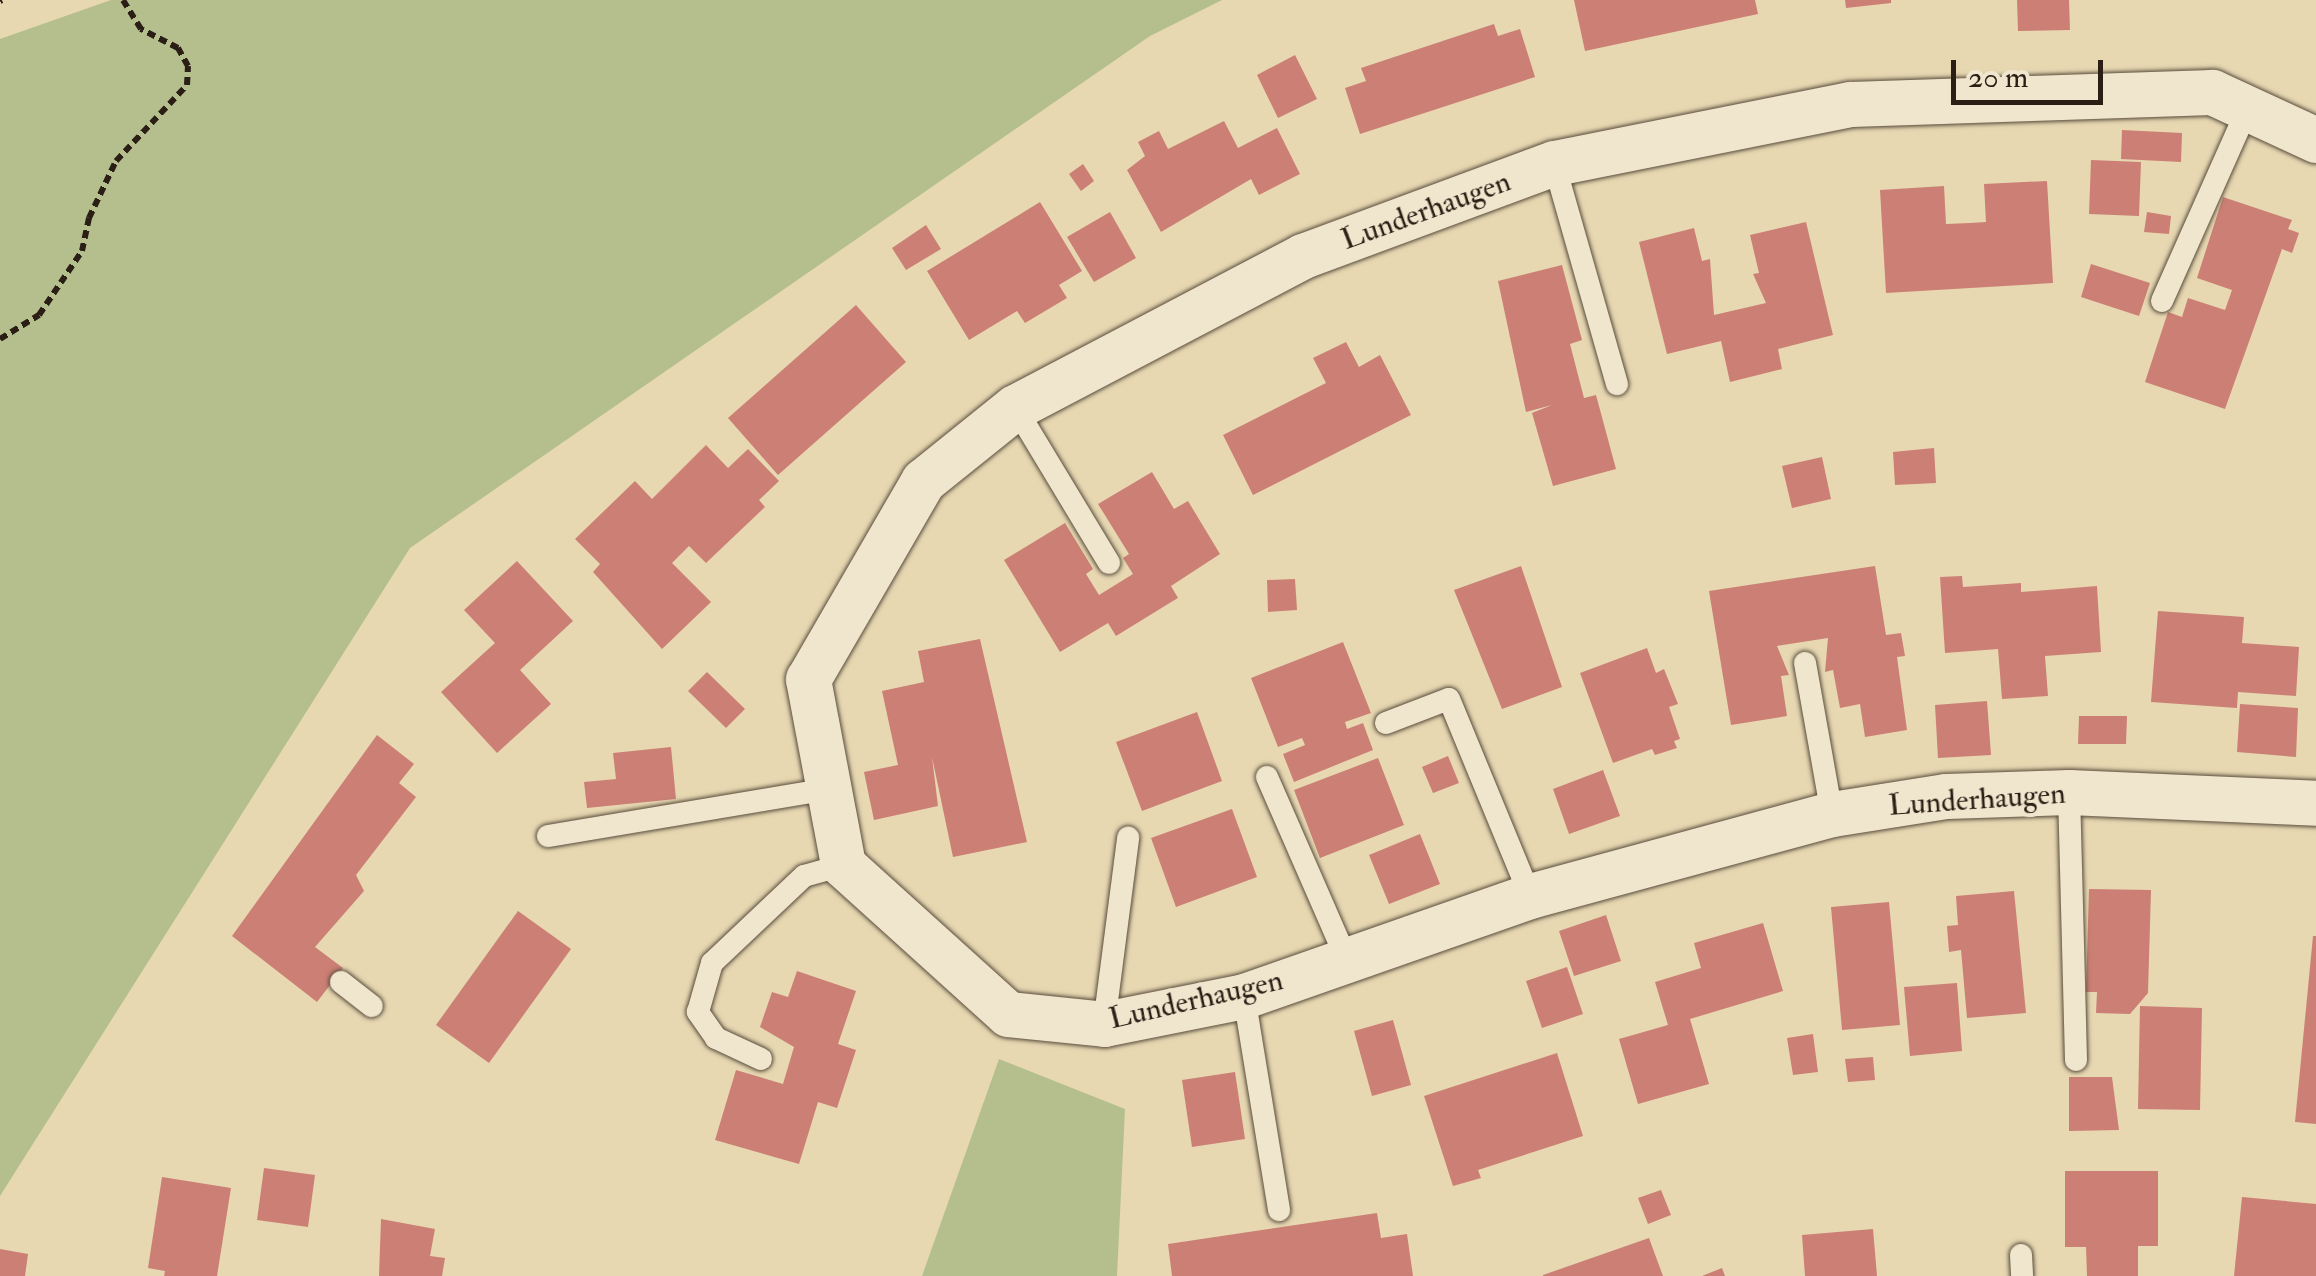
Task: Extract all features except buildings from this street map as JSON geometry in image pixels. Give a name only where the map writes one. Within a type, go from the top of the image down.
[{"type":"street","name":"Lunderhaugen","points":[[2316,140],[2212,92],[1850,104],[1554,163],[1303,256],[1015,407],[923,480],[808,679],[844,864],[1008,1014],[1104,1024],[1244,996],[1530,896],[1832,814],[1946,796],[2069,792],[2316,803]]},
{"type":"lane","points":[[2162,301],[2248,108]]},
{"type":"lane","points":[[1554,163],[1617,384]]},
{"type":"lane","points":[[1015,407],[1108,563]]},
{"type":"lane","points":[[1804,663],[1832,814]]},
{"type":"lane","points":[[1386,722],[1449,699],[1530,896]]},
{"type":"lane","points":[[1267,777],[1347,960]]},
{"type":"lane","points":[[548,836],[829,789]]},
{"type":"lane","points":[[2069,792],[2076,1060]]},
{"type":"lane","points":[[1104,1024],[1128,838]]},
{"type":"lane","points":[[762,1058],[716,1038],[698,1012],[712,963],[790,888],[844,864]]},
{"type":"lane","points":[[341,982],[372,1006]]},
{"type":"lane","points":[[1244,996],[1279,1210]]},
{"type":"path","points":[[0,339],[39,315],[82,251],[89,218],[116,161],[187,86],[188,66],[178,48],[141,29],[123,0]]},
{"type":"green space","points":[[111,0],[1222,0],[1150,36],[410,548],[0,1196],[0,39]]},
{"type":"green space","points":[[999,1059],[1125,1109],[1117,1276],[922,1276]]}]
